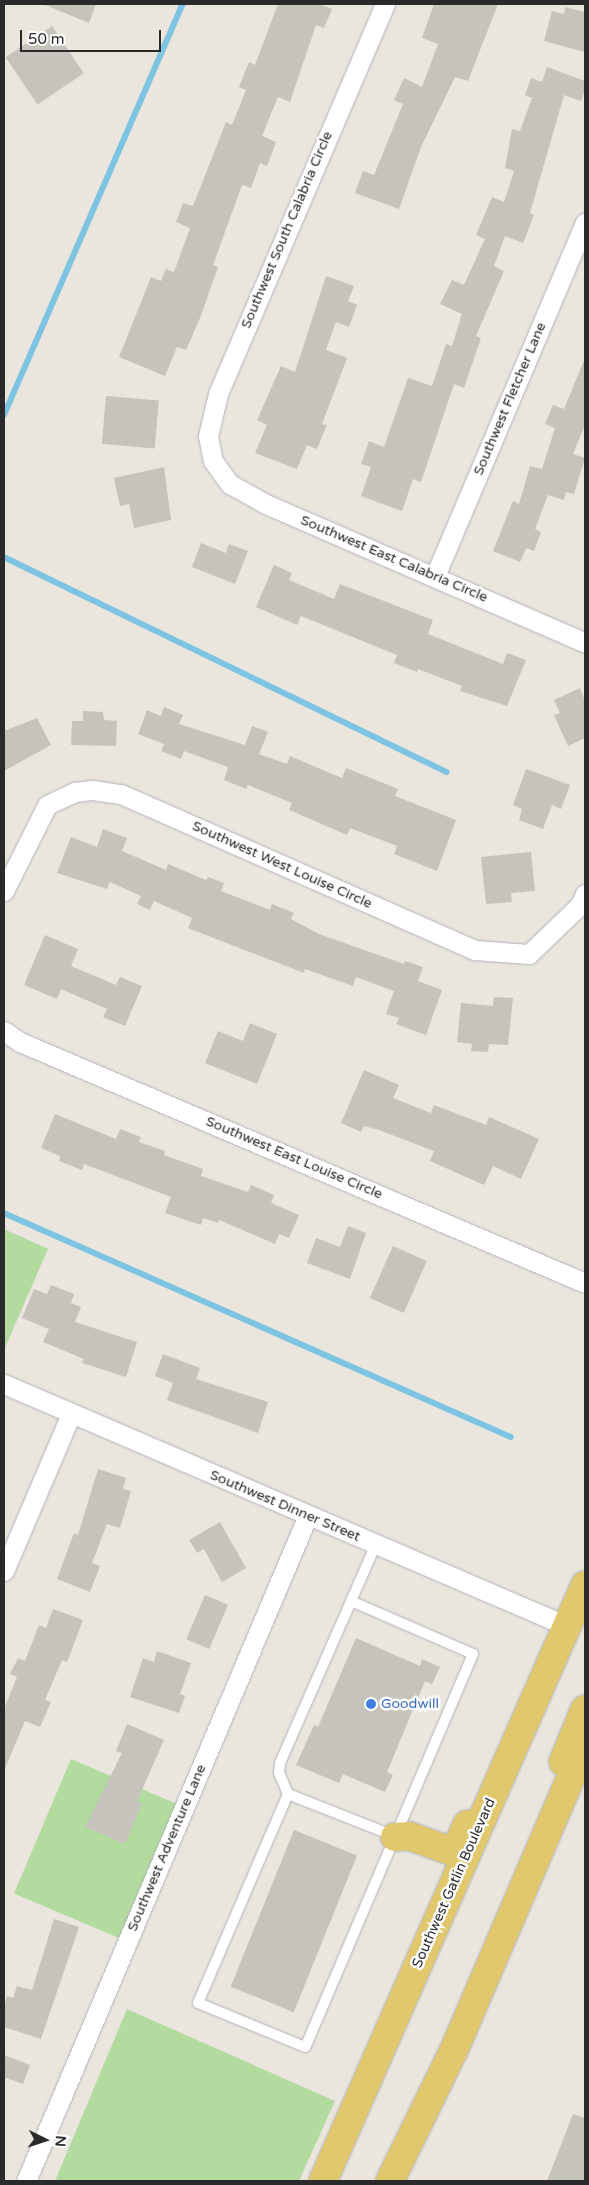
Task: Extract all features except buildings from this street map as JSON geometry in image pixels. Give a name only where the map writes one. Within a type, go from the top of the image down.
[{"type":"main road","name":"Southwest Gatlin Boulevard","points":[[322,2181],[542,1682],[576,1634],[585,1585]]},
{"type":"main road","points":[[395,1837],[408,1836],[444,1850],[456,1849],[514,1720],[542,1682]]},
{"type":"main road","points":[[540,1849],[542,1810],[585,1709]]},
{"type":"main road","points":[[390,2181],[454,2050],[585,1744]]},
{"type":"main road","points":[[395,1837],[405,1851],[441,1869],[450,1891]]},
{"type":"street","name":"Southwest South Calabria Circle","points":[[212,461],[208,436],[218,394],[385,4]]},
{"type":"street","name":"Southwest Fletcher Lane","points":[[435,576],[585,222]]},
{"type":"street","name":"Southwest East Calabria Circle","points":[[212,461],[230,484],[243,493],[585,643]]},
{"type":"street","name":"Southwest West Louise Circle","points":[[6,884],[47,805],[75,792],[92,790],[121,794],[474,950],[529,954],[583,900]]},
{"type":"street","name":"Southwest East Louise Circle","points":[[4,1031],[20,1042],[585,1283]]},
{"type":"street","name":"Southwest Dinner Street","points":[[4,1384],[376,1544],[576,1634]]},
{"type":"street","points":[[4,1571],[71,1414]]},
{"type":"street","name":"Southwest Adventure Lane","points":[[26,2181],[308,1515]]},
{"type":"lane","points":[[376,1544],[288,1743],[279,1773],[288,1794],[395,1837]]},
{"type":"lane","points":[[288,1794],[198,2004],[305,2047],[473,1654],[351,1601]]},
{"type":"green space","points":[[4,1229],[48,1249],[4,1350]]},
{"type":"green space","points":[[71,1759],[178,1804],[121,1939],[14,1893]]},
{"type":"green space","points":[[127,2009],[335,2101],[299,2181],[55,2181]]},
{"type":"waterway","points":[[4,415],[183,4]]},
{"type":"waterway","points":[[4,557],[446,772]]},
{"type":"waterway","points":[[4,1213],[511,1437]]},
{"type":"place","name":"Goodwill","points":[[371,1704]]}]
